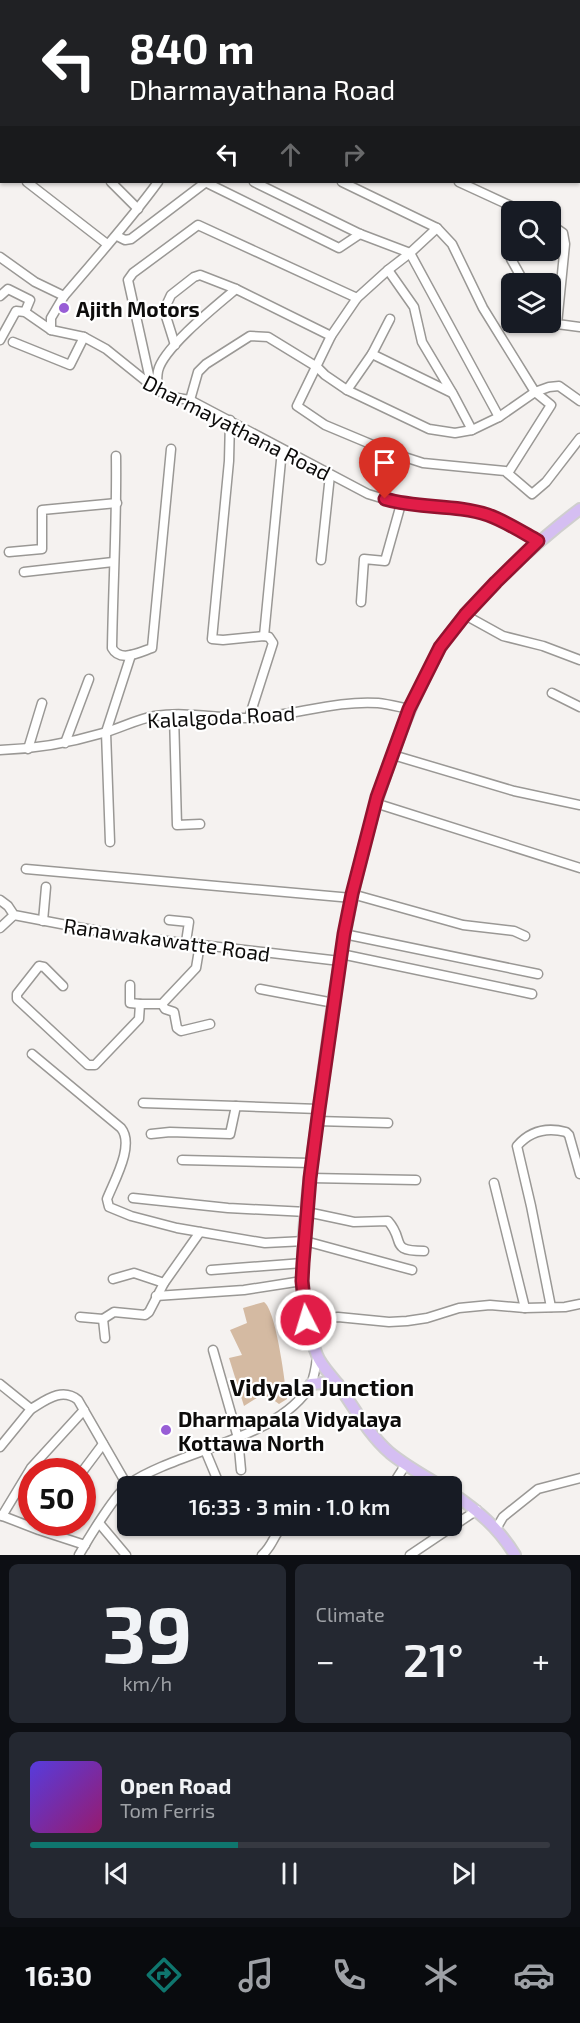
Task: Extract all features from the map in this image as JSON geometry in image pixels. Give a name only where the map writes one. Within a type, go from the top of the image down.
[{"type":"main road","points":[[425,1476],[389,1452],[373,1436],[317,1357],[306,1320],[302,1281],[310,1178],[344,934],[375,803],[409,709],[440,647],[465,615],[496,582],[538,541],[580,509]]},
{"type":"main road","points":[[310,1384],[334,1382],[338,1384]]},
{"type":"main road","points":[[462,1500],[477,1510],[495,1529],[510,1553]]},
{"type":"street","points":[[28,183],[107,244]]},
{"type":"street","points":[[112,183],[138,209]]},
{"type":"street","points":[[51,330],[51,318],[64,296],[107,244],[117,236],[157,183]]},
{"type":"street","points":[[117,236],[125,240],[131,239],[205,183]]},
{"type":"street","points":[[208,183],[339,248],[360,234]]},
{"type":"street","points":[[256,183],[360,234],[410,253],[499,417]]},
{"type":"street","points":[[344,183],[437,228],[452,244],[483,308],[535,392],[551,405],[508,473]]},
{"type":"street","points":[[461,183],[501,203]]},
{"type":"street","points":[[154,387],[128,280],[198,225],[357,298]]},
{"type":"street","points":[[437,228],[357,298],[332,336],[297,406],[325,425],[392,453],[423,463],[505,471],[532,494],[546,482],[580,438]]},
{"type":"street","points":[[561,232],[565,244],[561,273]]},
{"type":"street","points":[[0,257],[34,282],[64,296]]},
{"type":"street","points":[[388,270],[414,307],[422,342],[472,430]]},
{"type":"street","points":[[175,345],[164,310],[171,295],[194,277],[201,275],[236,289],[332,336]]},
{"type":"street","points":[[0,296],[8,289],[30,300],[25,312]]},
{"type":"street","points":[[154,387],[158,368],[184,334],[236,289]]},
{"type":"street","points":[[0,340],[16,311],[25,312],[51,330]]},
{"type":"street","points":[[347,390],[372,354],[390,319]]},
{"type":"street","points":[[561,324],[580,327]]},
{"type":"street","name":"Dharmayathana Road","points":[[51,330],[84,337],[106,349],[136,375],[171,397],[190,400],[369,494],[401,504],[466,510],[488,515],[538,541]]},
{"type":"street","points":[[190,400],[198,372],[206,364],[250,336],[268,337],[317,367],[347,390],[429,429],[455,433],[472,430],[499,417],[535,392],[549,387],[559,386],[580,401]]},
{"type":"street","points":[[13,342],[70,365],[84,337]]},
{"type":"street","points":[[372,354],[453,394]]},
{"type":"street","points":[[230,420],[229,461],[212,639],[264,636],[269,638],[273,644],[249,718]]},
{"type":"street","points":[[116,456],[117,503],[113,562],[112,648],[120,655],[131,655],[152,648],[171,449]]},
{"type":"street","points":[[264,636],[282,450]]},
{"type":"street","points":[[321,560],[330,475]]},
{"type":"street","points":[[9,552],[42,549],[42,510],[117,503]]},
{"type":"street","points":[[361,602],[364,559],[385,561],[401,504]]},
{"type":"street","points":[[24,573],[113,562]]},
{"type":"street","points":[[465,615],[503,636],[543,646],[580,660]]},
{"type":"street","points":[[110,842],[106,732],[131,655]]},
{"type":"street","points":[[65,743],[89,679]]},
{"type":"street","points":[[552,693],[580,707]]},
{"type":"street","points":[[28,749],[42,703]]},
{"type":"street","name":"Kalalgoda Road","points":[[0,750],[28,749],[65,743],[156,716],[249,718],[356,703],[379,703],[409,709]]},
{"type":"street","points":[[174,715],[177,825],[200,824]]},
{"type":"street","points":[[393,754],[514,791],[580,805]]},
{"type":"street","points":[[375,803],[580,868]]},
{"type":"street","points":[[26,869],[352,896],[463,925],[514,931],[525,936]]},
{"type":"street","points":[[43,921],[46,887]]},
{"type":"street","points":[[0,900],[14,915],[0,928]]},
{"type":"street","name":"Ranawakawatte Road","points":[[14,915],[124,936],[222,948],[341,957],[532,994]]},
{"type":"street","points":[[170,920],[189,922],[186,942]]},
{"type":"street","points":[[344,934],[538,974]]},
{"type":"street","points":[[130,985],[130,1003],[162,1004],[196,968],[200,944]]},
{"type":"street","points":[[63,986],[44,967],[39,966],[17,994],[17,999],[88,1065],[95,1065],[139,1019],[140,1004]]},
{"type":"street","points":[[260,989],[334,1003]]},
{"type":"street","points":[[162,1004],[174,1012],[177,1028],[181,1031],[210,1024]]},
{"type":"street","points":[[32,1054],[122,1128],[127,1135],[125,1150],[107,1199],[109,1207],[153,1223],[265,1243],[305,1240],[412,1270]]},
{"type":"street","points":[[143,1103],[319,1109]]},
{"type":"street","points":[[152,1134],[170,1132],[230,1134],[236,1106]]},
{"type":"street","points":[[317,1121],[387,1123]]},
{"type":"street","points":[[550,1307],[531,1206],[516,1146],[535,1132],[545,1130],[566,1132],[580,1174]]},
{"type":"street","points":[[182,1160],[312,1162]]},
{"type":"street","points":[[310,1178],[416,1180]]},
{"type":"street","points":[[494,1183],[525,1308]]},
{"type":"street","points":[[133,1198],[228,1208],[307,1212],[354,1222],[388,1221],[395,1229],[398,1243],[402,1248],[408,1251],[424,1251]]},
{"type":"street","points":[[80,1317],[103,1319],[114,1312],[146,1315],[164,1283],[200,1232]]},
{"type":"street","points":[[211,1270],[303,1263]]},
{"type":"street","points":[[113,1279],[134,1273],[164,1283]]},
{"type":"street","points":[[156,1296],[244,1290],[302,1281]]},
{"type":"street","points":[[306,1320],[338,1317],[389,1322],[407,1321],[427,1318],[452,1310],[490,1305],[525,1308],[580,1304]]},
{"type":"street","points":[[103,1319],[105,1338]]},
{"type":"street","points":[[213,1350],[238,1438],[242,1470]]},
{"type":"street","points":[[144,1476],[238,1438],[285,1413],[300,1399],[310,1384],[317,1357]]},
{"type":"street","points":[[0,1384],[31,1409]]},
{"type":"street","points":[[0,1447],[31,1409],[50,1397],[62,1394],[72,1395],[78,1400],[122,1476]]},
{"type":"street","points":[[18,1520],[1,1515],[31,1468],[84,1410]]},
{"type":"street","points":[[92,1458],[103,1444]]},
{"type":"street","points":[[205,1450],[216,1476]]},
{"type":"street","points":[[398,1476],[406,1464]]},
{"type":"street","points":[[495,1529],[503,1517],[538,1490],[580,1478]]},
{"type":"street","points":[[79,1555],[117,1499]]},
{"type":"street","points":[[410,1555],[477,1510]]},
{"type":"street","points":[[99,1523],[126,1555]]},
{"type":"street","points":[[65,1536],[85,1545]]},
{"type":"street","points":[[262,1555],[269,1550],[275,1536]]},
{"type":"shaded area","points":[[264,1302],[276,1331],[287,1399],[279,1404],[269,1398],[261,1397],[244,1406],[229,1358],[242,1355],[230,1330],[247,1323],[243,1308]]},
{"type":"place","name":"Ajith Motors","points":[[64,308]]},
{"type":"place","name":"Dharmapala Vidyalaya Kottawa North","points":[[166,1430]]},
{"type":"district","name":"Vidyala Junction","points":[[322,1386]]},
{"type":"route","points":[[306,1320],[302,1281],[303,1263],[310,1178],[319,1109],[344,934],[377,797],[409,709],[440,647],[465,615],[538,541],[488,515],[466,510],[401,504],[385,499]]}]
